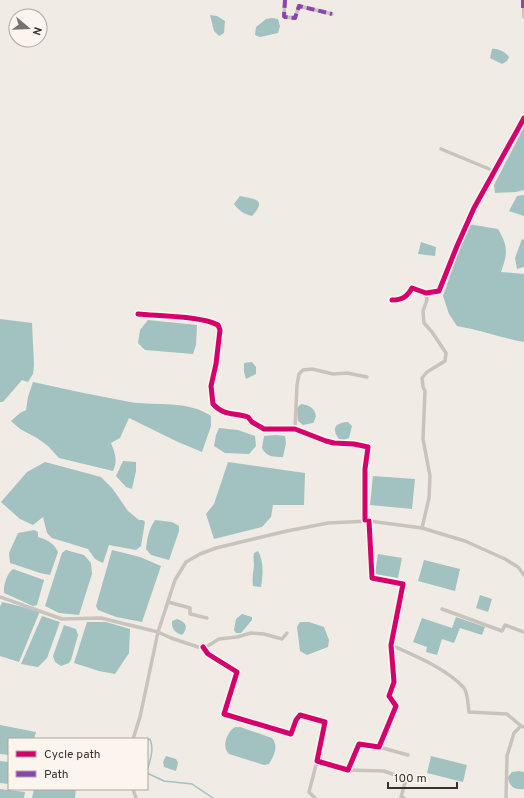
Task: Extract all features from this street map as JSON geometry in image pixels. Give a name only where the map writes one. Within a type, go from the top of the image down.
[{"type":"street","points":[[285,0],[285,17],[295,18],[299,6],[332,14]]},
{"type":"street","points":[[523,0],[524,17]]},
{"type":"street","points":[[392,300],[400,300],[408,295],[412,288],[426,293],[439,292],[469,221],[494,171],[524,118]]},
{"type":"street","points":[[441,149],[494,171]]},
{"type":"street","points":[[422,528],[429,498],[430,476],[423,439],[425,390],[423,387],[422,378],[427,372],[444,361],[446,353],[424,323],[423,311],[426,293]]},
{"type":"street","points":[[138,314],[197,319],[218,325],[220,330],[216,364],[211,386],[213,404],[229,414],[248,417],[252,422],[264,429],[295,429],[334,443],[354,444],[368,447],[365,469],[367,521],[372,578],[403,584],[391,645],[394,682],[389,696],[396,706],[379,747]]},
{"type":"street","points":[[295,429],[297,385],[299,374],[303,370],[312,369],[333,374],[347,372],[367,377]]},
{"type":"street","points":[[133,738],[140,717],[158,632],[175,580],[186,562],[200,554],[216,548],[287,531],[328,523],[367,521],[422,528],[465,541],[505,559],[518,568],[524,575]]},
{"type":"street","points":[[0,597],[62,618],[101,618],[158,632],[198,647],[206,647],[219,640],[237,638],[251,633],[264,634],[282,639],[287,632]]},
{"type":"street","points":[[168,602],[190,608],[190,614],[207,618]]},
{"type":"street","points":[[442,609],[502,631],[505,625],[524,632]]},
{"type":"street","points":[[391,645],[427,662],[447,674],[465,689],[469,712],[506,714],[523,726],[514,733],[507,756],[506,798]]},
{"type":"street","points":[[203,647],[208,654],[237,672],[224,714],[291,734],[296,720],[300,715],[325,722],[309,792],[314,798]]},
{"type":"street","points":[[348,770],[359,744],[379,747],[408,755]]},
{"type":"street","points":[[317,761],[348,770],[384,771],[406,779],[401,797],[404,798]]},
{"type":"water","points":[[210,15],[217,16],[225,21],[224,33],[219,36],[214,31]]},
{"type":"water","points":[[266,19],[278,19],[280,26],[278,33],[260,37],[255,35],[256,27]]},
{"type":"water","points":[[492,49],[499,50],[506,54],[509,57],[507,61],[502,64],[490,58]]},
{"type":"water","points":[[524,127],[524,190],[495,193],[494,185]]},
{"type":"water","points":[[524,195],[524,216],[509,211],[517,196]]},
{"type":"water","points":[[240,196],[254,199],[259,203],[257,210],[252,216],[242,212],[234,204]]},
{"type":"water","points":[[468,224],[498,229],[504,240],[506,250],[505,260],[501,272],[524,274],[524,342],[457,326],[449,314],[443,296]]},
{"type":"water","points":[[522,239],[524,240],[524,267],[517,269],[515,258]]},
{"type":"water","points":[[421,242],[436,247],[435,256],[418,254]]},
{"type":"water","points":[[0,319],[32,323],[34,365],[33,374],[28,382],[22,380],[3,402],[0,402]]},
{"type":"water","points":[[148,320],[197,325],[196,345],[193,354],[145,350],[138,343],[140,330]]},
{"type":"water","points":[[252,362],[256,367],[256,374],[246,379],[244,363]]},
{"type":"water","points":[[33,382],[130,402],[172,404],[192,408],[211,416],[211,426],[202,452],[129,418],[120,438],[111,443],[116,460],[113,471],[59,458],[48,446],[20,429],[11,421],[26,410],[28,397]]},
{"type":"water","points":[[301,404],[314,410],[316,416],[313,423],[303,425],[298,421],[297,408]]},
{"type":"water","points":[[348,422],[352,426],[349,438],[344,440],[339,439],[335,432],[337,425]]},
{"type":"water","points":[[219,428],[238,430],[255,436],[256,446],[249,454],[225,453],[214,446]]},
{"type":"water","points":[[264,436],[285,436],[286,443],[283,457],[273,457],[268,455],[262,448]]},
{"type":"water","points":[[123,461],[136,462],[136,471],[132,489],[126,487],[116,476]]},
{"type":"water","points":[[45,462],[101,477],[112,488],[128,511],[139,520],[143,520],[145,522],[141,546],[136,550],[109,545],[103,563],[95,559],[88,549],[52,538],[47,533],[43,517],[33,525],[20,519],[1,502],[27,472]]},
{"type":"water","points":[[228,462],[305,473],[304,505],[273,505],[271,517],[262,527],[214,539],[206,514],[214,504]]},
{"type":"water","points":[[373,476],[415,479],[412,509],[370,505]]},
{"type":"water","points":[[155,520],[172,522],[179,526],[179,531],[169,560],[151,555],[146,549],[151,527]]},
{"type":"water","points":[[34,530],[38,532],[38,537],[50,542],[58,552],[50,575],[10,563],[9,553],[18,533]]},
{"type":"water","points":[[66,550],[84,555],[91,563],[92,574],[79,615],[59,613],[45,606],[62,553]]},
{"type":"water","points":[[112,550],[140,557],[161,566],[142,622],[116,617],[98,610],[96,606]]},
{"type":"water","points":[[258,551],[262,568],[261,587],[253,586],[254,553]]},
{"type":"water","points":[[378,554],[402,558],[398,578],[375,574]]},
{"type":"water","points":[[424,560],[460,569],[455,591],[418,581]]},
{"type":"water","points":[[13,569],[44,580],[37,605],[33,606],[4,593],[6,580],[9,573]]},
{"type":"water","points":[[480,595],[492,599],[488,612],[476,608]]},
{"type":"water","points":[[2,602],[40,611],[19,662],[0,656],[0,607]]},
{"type":"water","points":[[242,614],[252,617],[252,620],[241,633],[236,633],[234,630],[236,619]]},
{"type":"water","points":[[42,616],[60,622],[47,658],[38,667],[21,664]]},
{"type":"water","points":[[456,617],[485,627],[482,635],[460,628],[454,643],[442,639],[437,655],[426,652],[427,647],[413,642],[422,618],[452,628]]},
{"type":"water","points":[[177,619],[186,625],[182,635],[175,632],[172,626],[172,621]]},
{"type":"water","points":[[87,622],[106,622],[130,629],[129,653],[115,674],[99,671],[74,663]]},
{"type":"water","points":[[300,622],[309,622],[324,627],[329,640],[328,647],[307,655],[300,651],[297,627]]},
{"type":"water","points":[[64,625],[76,629],[78,635],[71,660],[69,663],[61,666],[55,662],[53,656]]},
{"type":"water","points":[[0,725],[36,732],[34,738],[8,738],[8,755],[0,754]]},
{"type":"water","points":[[235,727],[240,727],[272,738],[275,748],[269,764],[264,765],[229,754],[225,748],[225,744],[227,736]]},
{"type":"water","points":[[166,756],[176,759],[178,763],[176,771],[164,767],[163,762]]},
{"type":"water","points":[[431,756],[467,765],[463,782],[427,773]]},
{"type":"water","points":[[0,761],[8,762],[8,784],[0,783]]},
{"type":"water","points":[[512,772],[524,772],[524,789],[513,787],[508,777]]},
{"type":"water","points":[[0,789],[25,792],[24,798],[0,798]]},
{"type":"water","points":[[34,790],[76,790],[75,798],[32,798]]},
{"type":"waterway","points":[[148,740],[150,739],[152,748],[148,769]]},
{"type":"waterway","points":[[148,773],[164,781],[192,784],[213,798]]},
{"type":"marked path","points":[[285,0],[285,17],[295,18],[299,6],[332,14]]},
{"type":"marked path","points":[[523,0],[523,11]]},
{"type":"cycle path","points":[[392,300],[404,297],[412,288],[426,293],[439,291],[474,208],[524,118]]},
{"type":"cycle path","points":[[138,314],[190,318],[211,322],[218,325],[220,330],[216,364],[211,386],[213,404],[222,411],[248,417],[252,422],[264,429],[295,429],[334,443],[354,444],[368,447],[365,469],[365,520]]},
{"type":"cycle path","points":[[203,647],[208,654],[237,672],[224,714],[291,734],[296,720],[300,715],[325,722],[317,761],[348,770],[359,744],[379,747],[396,706],[389,696],[394,682],[391,645],[403,584],[372,578],[369,521]]}]
